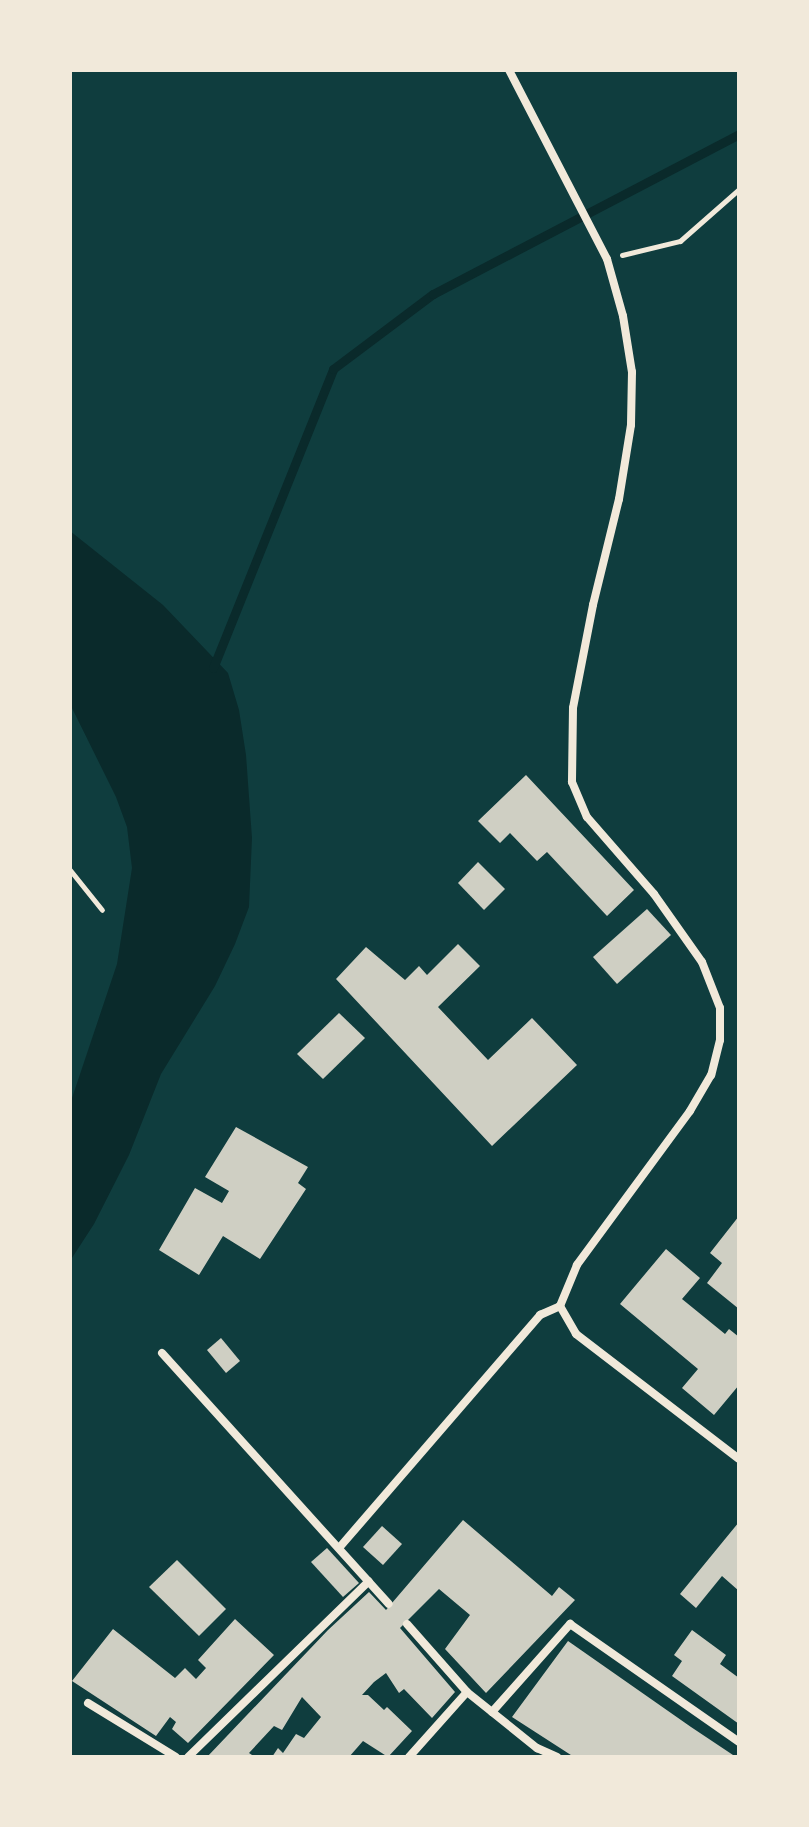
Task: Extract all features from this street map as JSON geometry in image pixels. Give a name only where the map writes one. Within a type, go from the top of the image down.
[{"type":"street","points":[[339,1548],[540,1315],[560,1306],[577,1265],[690,1111],[711,1075],[720,1040],[720,1008],[702,962],[654,894],[587,817],[572,782],[573,708],[593,605],[619,499],[631,425],[632,372],[623,316],[607,259],[509,70]]},
{"type":"street","points":[[560,1306],[576,1334],[739,1459]]},
{"type":"street","points":[[162,1353],[389,1604]]},
{"type":"street","points":[[188,1757],[369,1581]]},
{"type":"street","points":[[407,1624],[467,1692],[537,1748],[557,1757]]},
{"type":"street","points":[[492,1712],[570,1624],[739,1742]]},
{"type":"street","points":[[409,1757],[467,1692]]},
{"type":"street","points":[[88,1703],[176,1757]]},
{"type":"street","points":[[531,1757],[537,1748]]},
{"type":"path","points":[[607,259],[680,241],[739,189]]},
{"type":"path","points":[[70,870],[102,910]]},
{"type":"water","points":[[70,531],[163,605],[228,673],[239,710],[246,755],[252,838],[249,907],[235,944],[215,986],[161,1074],[129,1155],[94,1224],[70,1261],[70,1104],[117,964],[132,868],[127,827],[116,797],[70,704]]},
{"type":"building","points":[[526,775],[634,890],[607,916],[547,852],[537,861],[510,833],[500,843],[478,821]]},
{"type":"building","points":[[478,862],[505,889],[484,910],[458,883]]},
{"type":"building","points":[[647,909],[671,935],[617,984],[593,957]]},
{"type":"building","points":[[458,944],[480,966],[438,1007],[488,1060],[532,1018],[577,1065],[492,1146],[336,979],[366,947],[405,980],[419,966],[427,975]]},
{"type":"building","points":[[339,1013],[365,1038],[323,1079],[297,1054]]},
{"type":"building","points":[[236,1127],[308,1167],[298,1183],[306,1189],[260,1259],[223,1236],[199,1275],[159,1250],[195,1188],[222,1203],[229,1191],[205,1177]]},
{"type":"building","points":[[739,1216],[739,1309],[707,1283],[722,1263],[710,1253]]},
{"type":"building","points":[[666,1249],[700,1278],[682,1299],[725,1334],[729,1329],[739,1337],[739,1385],[714,1415],[682,1388],[698,1369],[620,1304]]},
{"type":"building","points":[[221,1338],[240,1361],[226,1373],[207,1350]]},
{"type":"building","points":[[463,1520],[552,1596],[559,1587],[575,1600],[486,1693],[445,1649],[470,1615],[439,1589],[400,1628],[455,1692],[432,1718],[404,1689],[399,1693],[386,1673],[374,1682],[362,1695],[368,1695],[384,1710],[387,1707],[412,1731],[388,1757],[363,1741],[349,1757],[272,1757],[278,1748],[283,1753],[296,1734],[304,1738],[321,1717],[302,1697],[282,1730],[274,1726],[249,1753],[255,1757],[207,1757],[328,1630],[369,1592],[386,1610]]},
{"type":"building","points":[[739,1522],[739,1591],[722,1576],[696,1608],[680,1594]]},
{"type":"building","points":[[382,1526],[402,1544],[383,1565],[363,1547]]},
{"type":"building","points":[[327,1548],[359,1583],[343,1597],[311,1562]]},
{"type":"building","points":[[177,1560],[226,1609],[199,1636],[149,1587]]},
{"type":"building","points":[[235,1619],[274,1655],[188,1743],[172,1729],[176,1722],[170,1717],[156,1736],[72,1681],[113,1629],[175,1678],[185,1668],[196,1679],[206,1668],[198,1660]]},
{"type":"building","points":[[692,1630],[726,1655],[720,1664],[739,1678],[739,1724],[672,1676],[682,1661],[674,1655]]},
{"type":"building","points":[[568,1641],[736,1757],[574,1757],[512,1717]]},
{"type":"waterway","points":[[213,668],[333,369],[433,294],[739,134]]}]
